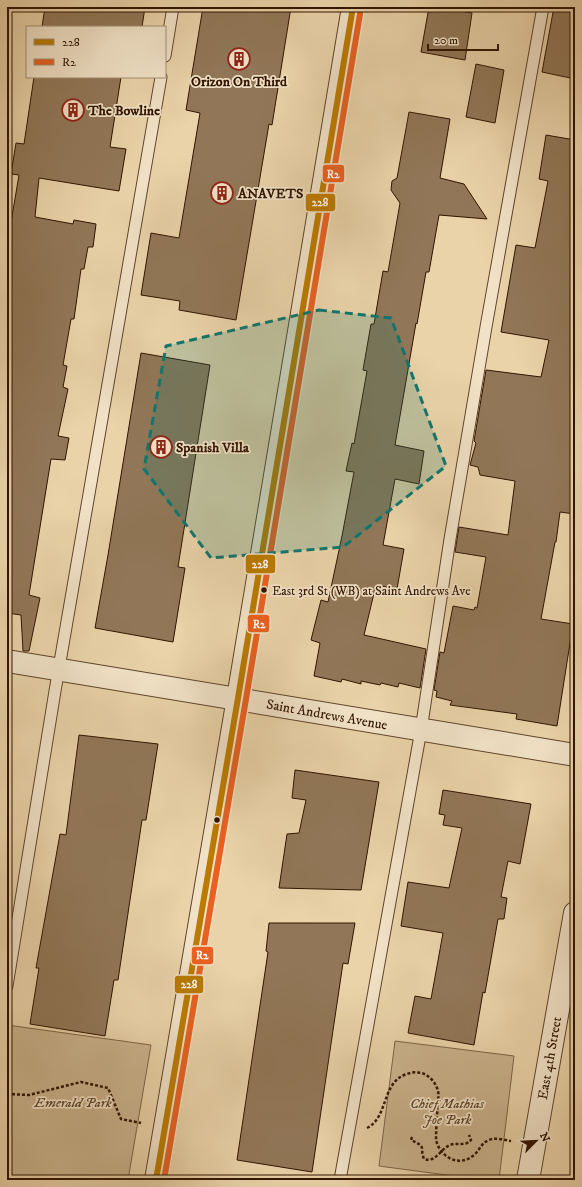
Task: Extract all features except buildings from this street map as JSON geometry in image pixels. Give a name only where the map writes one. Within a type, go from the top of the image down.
[{"type":"street","points":[[156,1180],[353,7]]},
{"type":"street","name":"Saint Andrews Avenue","points":[[7,661],[238,698],[575,755]]},
{"type":"street","name":"East 4th Street","points":[[528,1180],[575,913]]},
{"type":"lane","points":[[166,51],[174,7]]},
{"type":"lane","points":[[340,1180],[421,730],[451,531],[543,7]]},
{"type":"lane","points":[[7,986],[59,670],[161,78]]},
{"type":"path","points":[[349,1133],[364,1130],[373,1125],[378,1119],[391,1086],[397,1079],[405,1074],[419,1072],[427,1075],[432,1080],[439,1092],[436,1140],[438,1147],[446,1157],[452,1160],[466,1160],[475,1155],[484,1142],[495,1138],[511,1141]]},
{"type":"path","points":[[7,1094],[29,1095],[81,1082],[108,1088],[120,1119],[141,1123]]},
{"type":"path","points":[[412,1137],[411,1140],[421,1146],[424,1159],[431,1160],[452,1144],[466,1144],[469,1142],[471,1140],[469,1134]]},
{"type":"highlighted area","points":[[319,310],[391,318],[446,466],[343,547],[211,558],[144,469],[166,346]]},
{"type":"green space","name":"Emerald Park","points":[[7,1025],[151,1045],[128,1180],[18,1180],[7,1178]]},
{"type":"green space","name":"Chief Mathias Joe Park","points":[[395,1041],[514,1056],[499,1180],[484,1180],[379,1166]]},
{"type":"transit line","name":"228","points":[[156,1180],[353,7]]},
{"type":"transit line","name":"R2","points":[[164,1180],[361,8]]},
{"type":"place","name":"Orizon On Third","points":[[239,59]]},
{"type":"place","name":"The Bowline","points":[[73,110]]},
{"type":"place","name":"ANAVETS","points":[[222,193]]},
{"type":"place","name":"Spanish Villa","points":[[161,447]]},
{"type":"place","name":"East 3rd St (WB) at Saint Andrews Ave","points":[[264,590]]}]
